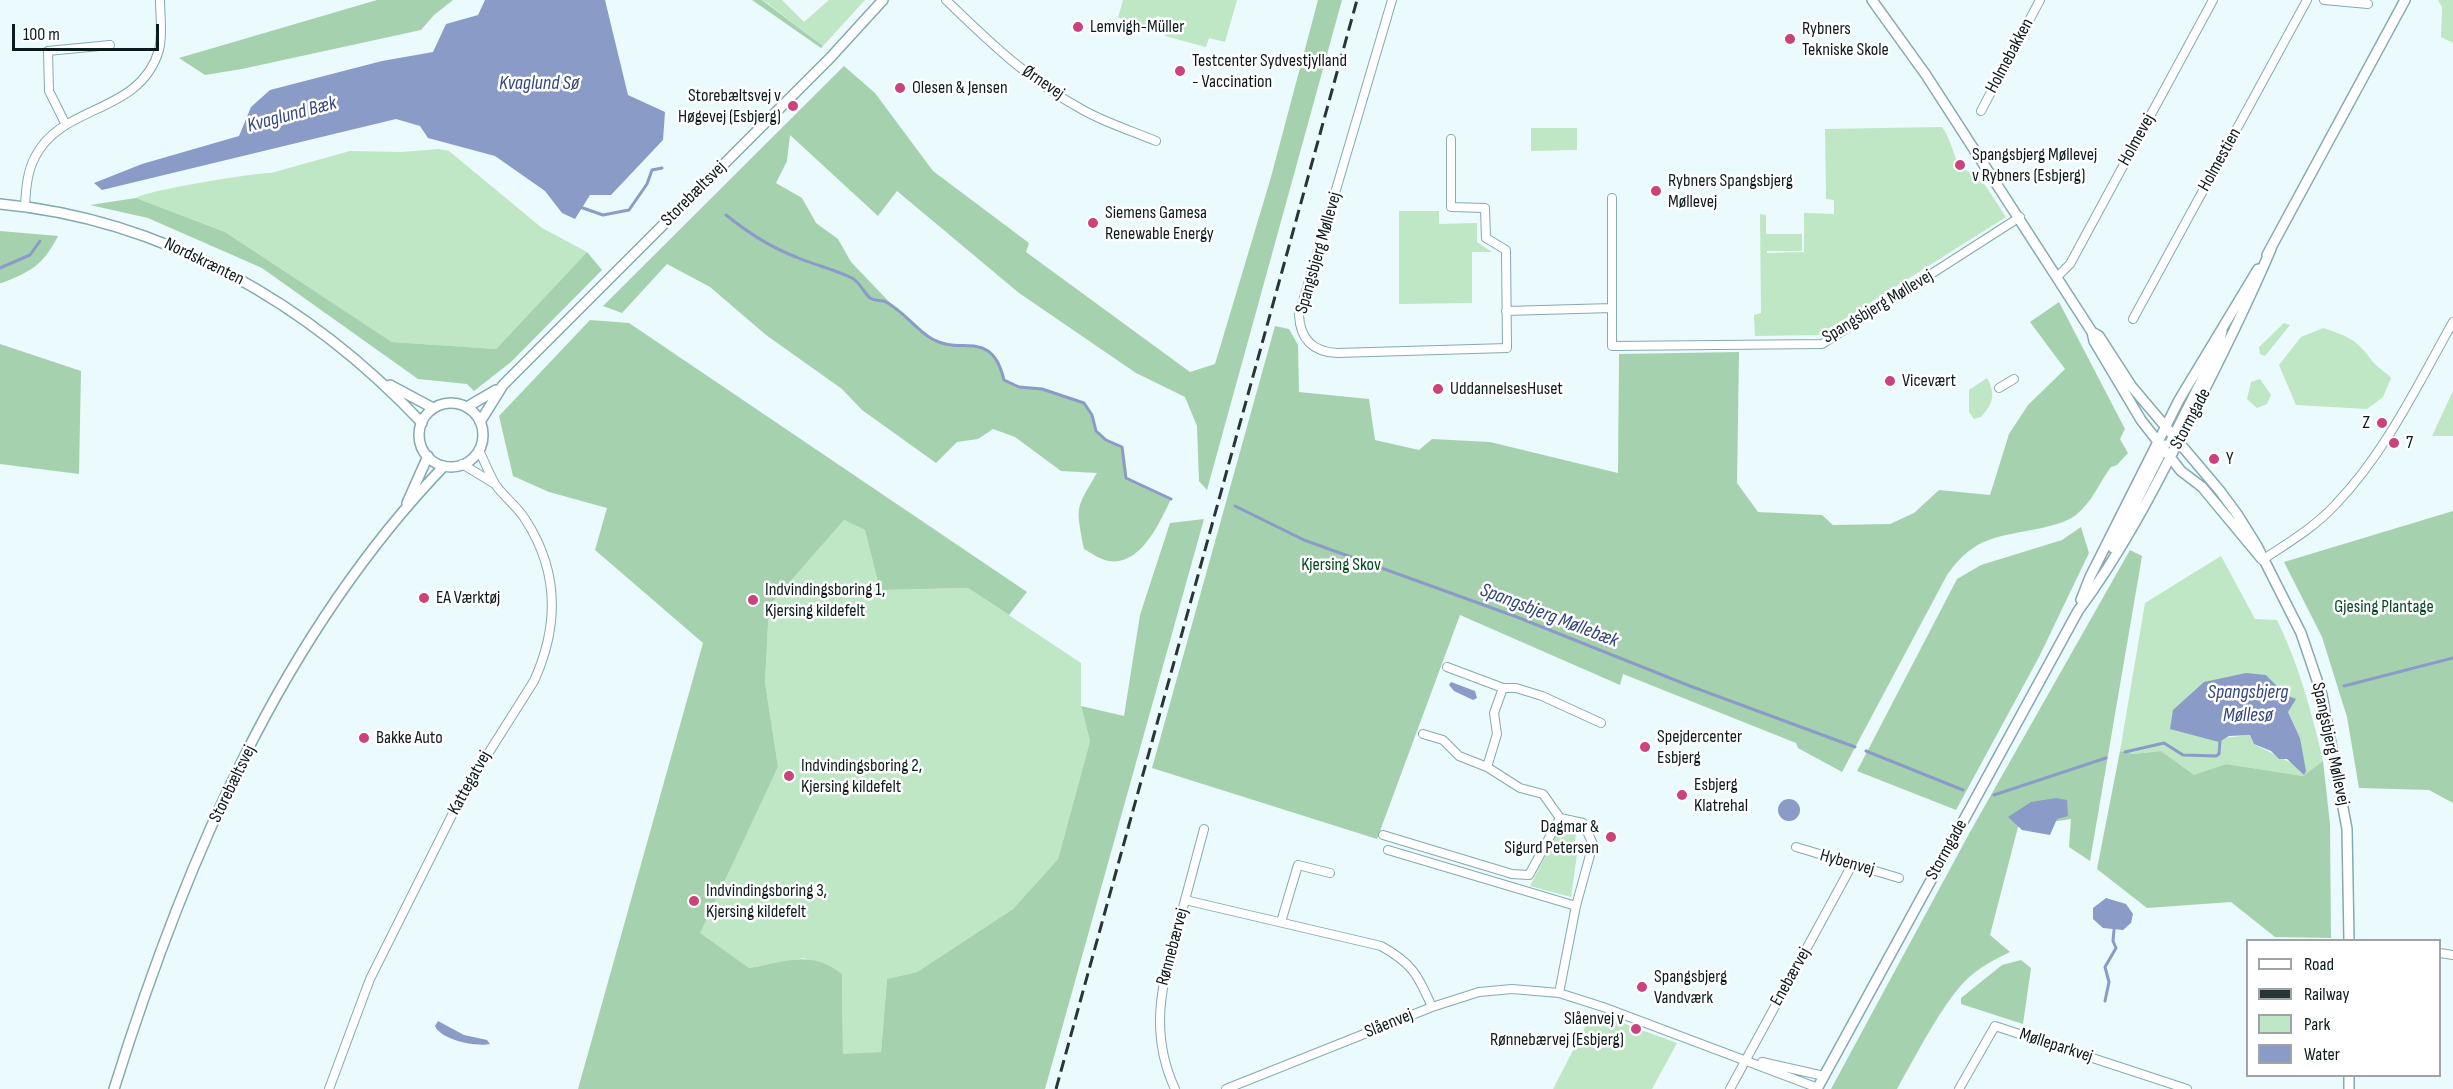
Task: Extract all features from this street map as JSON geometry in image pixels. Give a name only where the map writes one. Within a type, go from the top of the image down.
[{"type":"street","points":[[25,206],[33,160],[49,137],[66,125],[127,94],[141,84],[159,48],[160,0]]},
{"type":"street","name":"Storebæltsvej","points":[[480,422],[503,385],[822,65],[883,0]]},
{"type":"street","name":"Ørnevej","points":[[946,0],[994,48],[1083,111],[1156,141]]},
{"type":"street","name":"Spangsbjerg Møllevej","points":[[1392,0],[1299,315],[1300,329],[1310,346],[1323,353],[1507,348],[1506,250],[1486,238],[1485,208],[1451,207],[1451,139]]},
{"type":"street","name":"Spangsbjerg Møllevej","points":[[1872,0],[1926,75],[2058,276],[2092,332],[2094,341],[2124,395],[2170,458],[2223,510],[2262,560]]},
{"type":"street","name":"Holmebakken","points":[[1981,111],[2040,0]]},
{"type":"street","name":"Holmevej","points":[[2058,276],[2070,264],[2213,0]]},
{"type":"street","name":"Holmestien","points":[[2133,319],[2307,0]]},
{"type":"street","points":[[2324,0],[2368,4]]},
{"type":"street","name":"Stormgade","points":[[2166,428],[2211,344],[2271,249],[2405,0]]},
{"type":"street","points":[[66,125],[49,92],[48,51],[110,45]]},
{"type":"street","name":"Spangsbjerg Møllevej","points":[[1612,198],[1612,346],[1822,344],[2020,217]]},
{"type":"street","name":"Nordskrænten","points":[[0,204],[25,206],[112,224],[172,245],[220,267],[274,299],[380,380],[422,423]]},
{"type":"street","name":"Stormgade","points":[[1817,1088],[2078,611],[2146,507],[2170,458],[2175,440],[2218,367],[2271,249]]},
{"type":"street","points":[[1506,311],[1612,308]]},
{"type":"street","points":[[2262,560],[2319,520],[2360,476],[2389,435],[2453,322]]},
{"type":"street","points":[[2175,440],[2218,348],[2222,329]]},
{"type":"street","name":"Spangsbjerg Møllevej","points":[[2092,332],[2099,336],[2132,387],[2226,498],[2257,546],[2262,560],[2301,633],[2322,695],[2347,829],[2349,939]]},
{"type":"street","points":[[1999,388],[2014,379]]},
{"type":"street","name":"Nordskrænten","points":[[380,380],[434,408]]},
{"type":"street","name":"Storebæltsvej","points":[[467,407],[503,385]]},
{"type":"street","points":[[450,403],[467,407],[480,422],[482,441],[479,450],[462,464],[444,466],[428,456],[420,440],[422,423],[434,408],[450,403]]},
{"type":"street","points":[[2108,566],[2108,556],[2161,446],[2166,428]]},
{"type":"street","name":"Stormgade","points":[[2078,611],[2090,577],[2161,446]]},
{"type":"street","name":"Kattegatvej","points":[[329,1089],[370,979],[462,795],[534,681],[543,661],[553,608],[553,589],[546,559],[524,517],[496,484],[479,450]]},
{"type":"street","name":"Storebæltsvej","points":[[406,505],[428,456]]},
{"type":"street","name":"Kattegatvej","points":[[462,464],[496,484]]},
{"type":"street","name":"Storebæltsvej","points":[[114,1089],[165,934],[230,785],[271,708],[326,617],[406,505],[444,466]]},
{"type":"street","points":[[1448,667],[1503,688],[1516,688],[1542,696],[1601,723]]},
{"type":"street","points":[[1487,767],[1497,734],[1494,712],[1503,688]]},
{"type":"street","points":[[1423,734],[1443,740],[1459,756],[1487,767],[1520,788],[1543,794],[1560,818],[1583,823],[1593,844],[1576,906],[1559,993]]},
{"type":"street","points":[[1383,835],[1512,874],[1529,875],[1560,818]]},
{"type":"street","points":[[1185,900],[1204,829]]},
{"type":"street","name":"Hybenvej","points":[[1796,847],[1899,878]]},
{"type":"street","points":[[1388,850],[1576,906]]},
{"type":"street","points":[[1281,922],[1298,865],[1330,873]]},
{"type":"street","name":"Enebærvej","points":[[1730,1089],[1852,865]]},
{"type":"street","name":"Rønnebærvej","points":[[1175,1089],[1162,1058],[1158,1021],[1161,994],[1185,900],[1381,946],[1416,972],[1432,1007]]},
{"type":"street","name":"Slåenvej","points":[[1226,1089],[1432,1007],[1479,992],[1512,988],[1559,993],[1746,1059],[1817,1088]]},
{"type":"street","name":"Mølleparkvej","points":[[1959,1089],[1995,1026],[2187,1089]]},
{"type":"street","name":"Slåenvej","points":[[1746,1059],[1792,1066],[1824,1076]]},
{"type":"green space","points":[[377,0],[453,0],[434,15],[421,30],[242,69],[205,75],[179,58]]},
{"type":"green space","points":[[752,0],[762,0],[823,46],[821,48]]},
{"type":"green space","points":[[763,0],[782,0],[804,22],[829,0],[865,0],[823,46]]},
{"type":"green space","points":[[1123,0],[1237,0],[1225,42],[1209,38],[1206,47],[1165,36],[1169,19],[1157,16],[1153,31],[1126,24],[1127,20],[1118,18]]},
{"type":"green space","points":[[1318,0],[1342,0],[1207,490],[1199,481],[1197,426],[1185,397],[1136,373],[1019,293],[897,191],[878,216],[790,135],[787,161],[776,183],[802,198],[816,223],[838,239],[851,262],[898,311],[930,338],[950,344],[977,346],[988,351],[999,361],[1004,380],[1019,387],[1042,389],[1084,403],[1092,415],[1096,431],[1106,440],[1122,447],[1126,478],[1171,499],[1155,530],[1140,550],[1131,557],[1120,561],[1109,561],[1084,549],[1079,509],[1097,473],[1061,471],[1015,437],[993,429],[978,439],[957,442],[936,463],[862,410],[842,389],[766,335],[710,287],[667,264],[622,313],[603,306],[844,66],[875,93],[933,171],[1029,243],[1026,252],[1190,372],[1215,364],[1271,177]]},
{"type":"green space","points":[[2438,0],[2453,0],[2453,43],[2441,37],[2442,7]]},
{"type":"green space","points":[[1942,127],[1962,171],[1966,170],[1985,185],[2006,217],[1819,335],[1755,336],[1754,315],[1761,313],[1760,214],[1766,215],[1766,234],[1802,234],[1802,251],[1767,251],[1767,253],[1804,252],[1804,213],[1834,214],[1834,200],[1826,199],[1825,129]]},
{"type":"green space","points":[[1531,128],[1577,128],[1577,150],[1531,151]]},
{"type":"green space","points":[[439,149],[449,151],[542,228],[587,252],[496,349],[392,342],[225,232],[136,198],[179,187],[271,173],[350,151],[401,152]]},
{"type":"green space","points":[[136,198],[225,232],[392,342],[496,349],[587,252],[602,270],[511,362],[474,391],[467,384],[418,379],[262,268],[148,218],[90,205]]},
{"type":"green space","points":[[1399,211],[1439,211],[1439,224],[1477,223],[1477,242],[1492,252],[1472,252],[1472,303],[1399,304]]},
{"type":"green space","points":[[0,231],[58,236],[36,266],[0,283]]},
{"type":"green space","name":"Kjersing Skov","points":[[2059,302],[2125,429],[2120,439],[2128,453],[2117,465],[2111,467],[2087,504],[2072,517],[2051,526],[1988,540],[1967,552],[1957,562],[1947,575],[1842,772],[1798,748],[1796,743],[1623,674],[1620,685],[1460,615],[1377,839],[1152,768],[1275,326],[1289,329],[1298,345],[1299,392],[1369,399],[1375,440],[1419,450],[1432,439],[1490,442],[1618,473],[1619,354],[1739,352],[1737,483],[1758,512],[1822,515],[1833,525],[1890,524],[1914,513],[1939,490],[1990,495],[2009,434],[2028,405],[2065,369],[2030,322]]},
{"type":"green space","points":[[590,320],[629,323],[1027,592],[1009,615],[968,588],[880,590],[865,530],[844,520],[769,606],[765,682],[778,767],[700,933],[749,968],[797,959],[819,962],[842,974],[843,1054],[881,1052],[887,979],[917,972],[1013,909],[1058,859],[1090,741],[1081,706],[1124,716],[1140,615],[1170,523],[1204,519],[1045,1089],[578,1089],[703,643],[595,550],[607,508],[549,492],[513,476],[499,416]]},
{"type":"green space","points":[[2284,323],[2290,325],[2265,356],[2260,354],[2259,347]]},
{"type":"green space","points":[[2323,328],[2352,340],[2391,378],[2383,397],[2367,409],[2296,405],[2279,365],[2301,337]]},
{"type":"green space","points":[[0,344],[81,371],[79,474],[0,464]]},
{"type":"green space","points":[[1987,378],[1992,389],[1991,403],[1981,417],[1974,419],[1969,412],[1969,390]]},
{"type":"green space","points":[[2260,379],[2271,395],[2267,404],[2257,408],[2247,399],[2251,382]]},
{"type":"green space","points":[[2453,391],[2453,436],[2432,436]]},
{"type":"green space","name":"Gjesing Plantage","points":[[2453,511],[2453,803],[2429,790],[2359,788],[2347,717],[2322,637],[2284,562]]},
{"type":"green space","points":[[844,520],[865,530],[880,590],[968,588],[1081,663],[1081,706],[1090,741],[1058,859],[1013,909],[917,972],[887,979],[881,1052],[843,1055],[842,974],[804,958],[749,968],[699,933],[778,767],[765,682],[769,606]]},
{"type":"green space","points":[[2081,527],[2089,553],[2039,657],[1956,810],[1857,771],[1957,579],[1981,565],[2062,540]]},
{"type":"green space","points":[[2130,550],[2142,556],[2090,861],[2069,847],[2071,819],[2018,827],[1990,935],[2010,952],[1977,971],[1957,990],[1929,1031],[1897,1089],[1831,1089],[1970,832]]},
{"type":"green space","points":[[2221,556],[2255,619],[2277,620],[2304,689],[2323,761],[2303,776],[2226,764],[2194,776],[2161,751],[2133,754],[2120,751],[2145,603]],"holes":[[[2266,675],[2286,695],[2290,705],[2288,712],[2300,738],[2291,763],[2254,744],[2250,735],[2222,738]]]},
{"type":"green space","points":[[2120,751],[2133,754],[2161,751],[2194,775],[2226,764],[2303,776],[2323,761],[2330,824],[2331,938],[2275,937],[2231,902],[2147,908],[2097,869]]},
{"type":"green space","points":[[1562,823],[1577,826],[1575,841],[1578,847],[1571,897],[1530,886]]},
{"type":"green space","points":[[2021,960],[2031,968],[2023,1024],[1961,1004],[1961,998],[2002,965]]},
{"type":"green space","points":[[1593,1012],[1677,1043],[1652,1089],[1553,1089]]},
{"type":"water","name":"Kvaglund Sø","points":[[485,0],[605,0],[628,95],[665,112],[663,140],[611,195],[590,195],[575,219],[562,213],[545,191],[495,156],[428,138],[420,126],[396,119],[102,190],[94,183],[142,164],[239,136],[251,107],[270,90],[382,61],[433,52],[446,24],[478,15]]},
{"type":"water","name":"Spangsbjerg Møllesø","points":[[2246,673],[2266,675],[2286,695],[2296,699],[2288,712],[2300,738],[2306,771],[2304,775],[2287,759],[2279,759],[2271,751],[2254,744],[2250,735],[2229,736],[2219,742],[2170,729],[2173,710],[2204,682]]},
{"type":"water","points":[[1451,682],[1475,691],[1477,698],[1473,700],[1454,691],[1449,685]]},
{"type":"water","points":[[2056,798],[2067,800],[2068,816],[2057,819],[2050,835],[2022,830],[2008,817],[2031,802]]},
{"type":"water","points":[[1789,799],[1797,802],[1800,810],[1797,818],[1789,821],[1781,818],[1778,810],[1781,802]]},
{"type":"water","points":[[2106,898],[2126,904],[2133,914],[2131,923],[2123,930],[2103,928],[2093,919],[2093,908]]},
{"type":"water","points":[[438,1021],[464,1035],[487,1040],[490,1044],[468,1043],[451,1039],[435,1026]]},
{"type":"waterway","name":"Spangsbjerg Møllebæk","points":[[580,207],[603,215],[629,210],[647,184],[652,170],[662,168]]},
{"type":"waterway","name":"Spangsbjerg Møllebæk","points":[[726,215],[777,249],[852,278],[870,298],[884,301],[892,306],[929,337],[941,343],[983,348],[991,353],[1004,380],[1019,387],[1042,389],[1084,403],[1092,415],[1096,431],[1106,440],[1122,447],[1126,478],[1171,499]]},
{"type":"waterway","name":"Kvaglund Bæk","points":[[0,268],[30,255],[40,241]]},
{"type":"waterway","name":"Spangsbjerg Møllebæk","points":[[1235,506],[1304,540],[1517,617],[1690,686],[1855,747]]},
{"type":"waterway","name":"Spangsbjerg Møllebæk","points":[[2344,686],[2453,658]]},
{"type":"waterway","name":"Spangsbjerg Møllebæk","points":[[2125,752],[2164,743],[2183,755],[2216,756],[2219,754],[2220,740]]},
{"type":"waterway","name":"Spangsbjerg Møllebæk","points":[[1866,751],[1963,790]]},
{"type":"waterway","name":"Spangsbjerg Møllebæk","points":[[1994,795],[2106,758]]},
{"type":"waterway","points":[[2105,1001],[2109,982],[2105,967],[2116,948],[2113,941],[2114,930]]},
{"type":"railway","points":[[1056,1089],[1357,0]]},
{"type":"place","name":"Lemvigh-Müller","points":[[1078,27]]},
{"type":"place","name":"Rybners Tekniske Skole","points":[[1790,39]]},
{"type":"place","name":"Testcenter Sydvestjylland - Vaccination","points":[[1180,71]]},
{"type":"place","name":"Olesen & Jensen","points":[[900,88]]},
{"type":"place","name":"Storebæltsvej v Høgevej (Esbjerg)","points":[[793,106]]},
{"type":"place","name":"Spangsbjerg Møllevej v Rybners (Esbjerg)","points":[[1960,165]]},
{"type":"place","name":"Rybners Spangsbjerg Møllevej","points":[[1656,191]]},
{"type":"place","name":"Siemens Gamesa Renewable Energy","points":[[1093,223]]},
{"type":"place","name":"Vicevært","points":[[1890,381]]},
{"type":"place","name":"UddannelsesHuset","points":[[1438,389]]},
{"type":"place","name":"Z","points":[[2382,423]]},
{"type":"place","name":"7","points":[[2394,443]]},
{"type":"place","name":"Y","points":[[2214,459]]},
{"type":"place","name":"EA Værktøj","points":[[424,598]]},
{"type":"place","name":"Indvindingsboring 1, Kjersing kildefelt","points":[[753,600]]},
{"type":"place","name":"Bakke Auto","points":[[364,738]]},
{"type":"place","name":"Spejdercenter Esbjerg","points":[[1645,747]]},
{"type":"place","name":"Indvindingsboring 2, Kjersing kildefelt","points":[[789,776]]},
{"type":"place","name":"Esbjerg Klatrehal","points":[[1682,795]]},
{"type":"place","name":"Dagmar & Sigurd Petersen","points":[[1611,837]]},
{"type":"place","name":"Indvindingsboring 3, Kjersing kildefelt","points":[[694,901]]},
{"type":"place","name":"Spangsbjerg Vandværk","points":[[1642,987]]},
{"type":"place","name":"Slåenvej v Rønnebærvej (Esbjerg)","points":[[1636,1029]]}]
